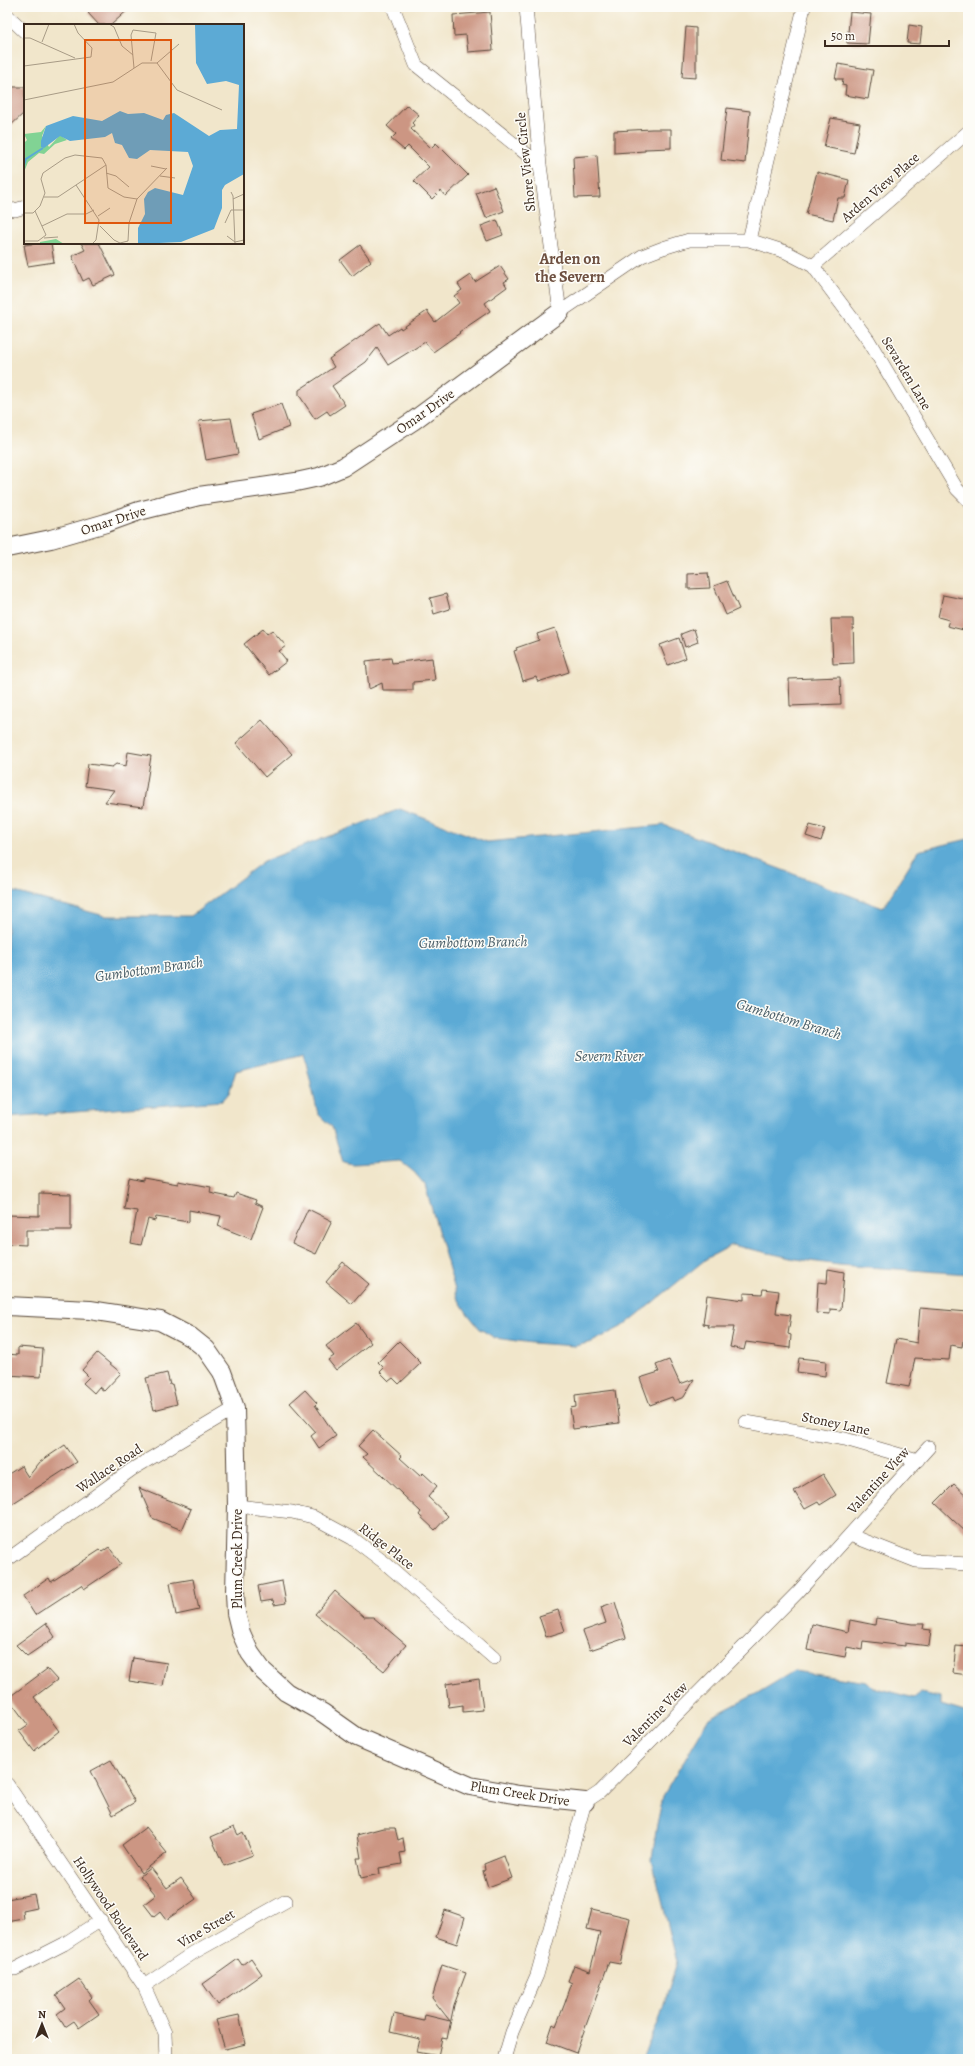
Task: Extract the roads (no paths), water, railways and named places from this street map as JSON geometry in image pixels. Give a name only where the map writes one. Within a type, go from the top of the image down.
[{"type":"street","points":[[393,7],[416,65],[540,165]]},
{"type":"street","name":"Shore View Circle","points":[[526,7],[540,165],[560,312]]},
{"type":"street","points":[[750,240],[804,7]]},
{"type":"street","points":[[7,15],[24,31]]},
{"type":"street","name":"Arden View Place","points":[[813,266],[968,132]]},
{"type":"street","points":[[7,209],[15,210],[24,207]]},
{"type":"street","name":"Omar Drive","points":[[7,548],[51,539],[106,523],[139,511],[199,496],[296,482],[319,477],[343,467],[413,421],[560,312],[642,256],[663,248],[690,240],[750,240],[786,252],[813,266]]},
{"type":"street","name":"Sevarden Lane","points":[[813,266],[869,341],[956,489],[968,500]]},
{"type":"street","name":"Plum Creek Drive","points":[[7,1306],[90,1310],[129,1314],[165,1323],[191,1337],[206,1349],[222,1372],[228,1386],[234,1408],[237,1506],[234,1593],[240,1632],[250,1653],[263,1671],[286,1692],[323,1713],[356,1737],[470,1786],[519,1795],[585,1802]]},
{"type":"street","name":"Wallace Road","points":[[7,1560],[131,1470],[234,1408]]},
{"type":"street","name":"Stoney Lane","points":[[746,1422],[845,1439],[918,1460]]},
{"type":"street","name":"Valentine View","points":[[585,1802],[600,1792],[781,1609],[929,1447]]},
{"type":"street","name":"Ridge Place","points":[[237,1506],[292,1512],[313,1517],[352,1538],[384,1563],[494,1658]]},
{"type":"street","points":[[850,1534],[916,1561],[968,1564]]},
{"type":"street","name":"Hollywood Boulevard","points":[[7,1784],[101,1920],[144,1986],[165,2033],[166,2059]]},
{"type":"street","points":[[504,2059],[512,2032],[537,1975],[585,1802]]},
{"type":"street","name":"Vine Street","points":[[144,1986],[193,1953],[286,1901]]},
{"type":"street","points":[[7,1969],[15,1969],[64,1944],[101,1920]]},
{"type":"water","name":"Severn River","points":[[400,809],[487,842],[664,825],[883,908],[918,851],[968,839],[968,1274],[839,1265],[796,1259],[732,1245],[706,1259],[625,1325],[592,1342],[575,1346],[532,1343],[495,1338],[480,1329],[467,1313],[457,1297],[425,1185],[414,1172],[400,1161],[353,1164],[343,1162],[332,1127],[318,1114],[304,1054],[236,1071],[229,1093],[222,1101],[7,1117],[7,890],[105,916],[191,916],[264,861]]},
{"type":"water","points":[[794,1671],[867,1682],[872,1687],[914,1698],[920,1693],[941,1697],[941,1705],[968,1713],[968,2059],[641,2059],[658,2024],[677,1962],[652,1860],[656,1829],[663,1796],[709,1718],[756,1694]]},
{"type":"district","name":"Arden on the Severn","points":[[570,267]]},
{"type":"water label","name":"Gumbottom Branch","points":[[473,942]]},
{"type":"water label","name":"Gumbottom Branch","points":[[149,969]]},
{"type":"water label","name":"Gumbottom Branch","points":[[789,1019]]}]
